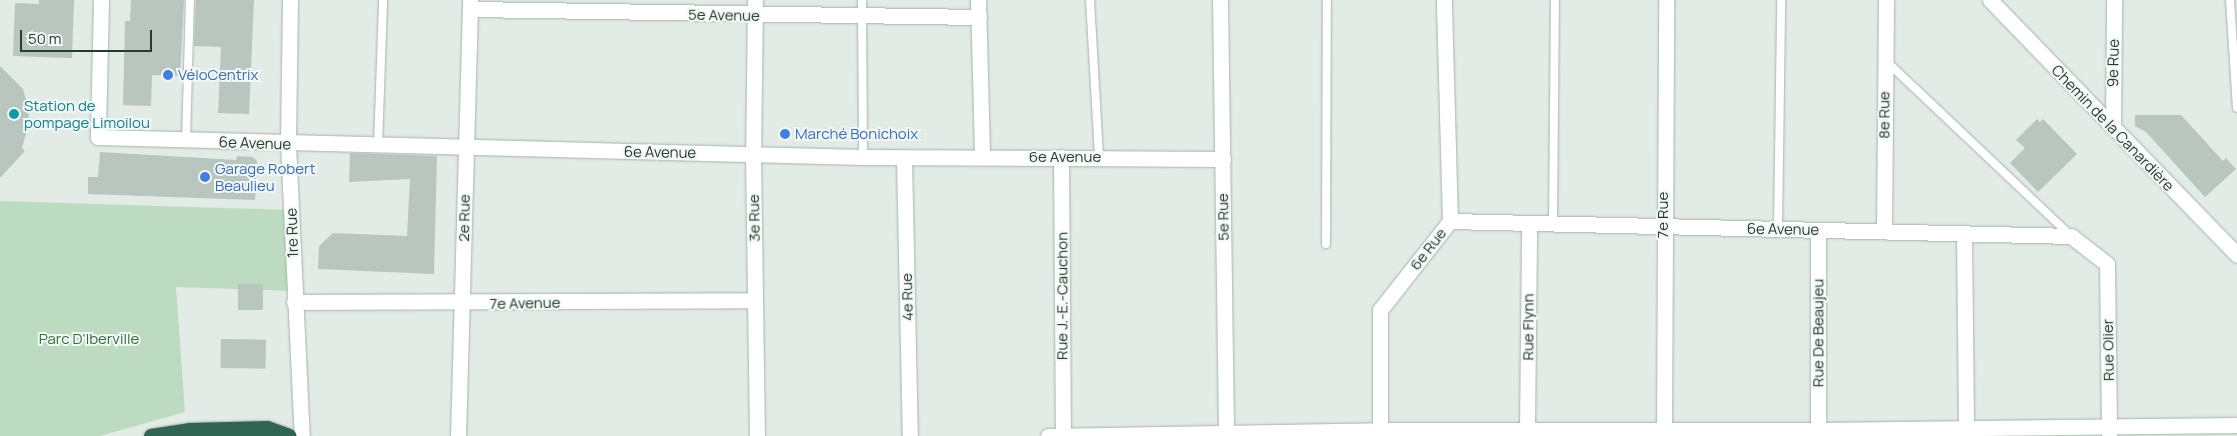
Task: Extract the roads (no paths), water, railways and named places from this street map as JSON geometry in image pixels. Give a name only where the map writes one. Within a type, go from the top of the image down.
[{"type":"highway","points":[[151,436],[189,430],[267,428],[289,436]]},
{"type":"street","name":"6e Avenue","points":[[100,0],[98,137],[288,144],[904,158],[1223,159]]},
{"type":"street","name":"1re Rue","points":[[290,0],[288,144],[294,302],[302,436]]},
{"type":"street","name":"3e Rue","points":[[755,0],[753,154],[757,436]]},
{"type":"street","points":[[978,0],[982,157]]},
{"type":"street","name":"5e Rue","points":[[1220,0],[1226,434]]},
{"type":"street","name":"6e Rue","points":[[1380,430],[1380,310],[1450,221],[1444,0]]},
{"type":"street","name":"7e Rue","points":[[1664,430],[1663,226],[1666,0]]},
{"type":"street","name":"8e Rue","points":[[1884,231],[1886,0]]},
{"type":"street","name":"Chemin de la Canardière","points":[[1990,0],[2237,255]]},
{"type":"street","name":"9e Rue","points":[[2112,126],[2114,0]]},
{"type":"street","name":"5e Avenue","points":[[470,5],[755,16],[979,18]]},
{"type":"street","name":"2e Rue","points":[[458,436],[470,5]]},
{"type":"street","name":"Rue J.-E.-Cauchon","points":[[1061,157],[1063,436]]},
{"type":"street","name":"4e Rue","points":[[904,158],[910,436]]},
{"type":"street","name":"6e Avenue","points":[[1450,221],[2071,236]]},
{"type":"street","name":"Rue Flynn","points":[[1527,430],[1529,223]]},
{"type":"street","name":"Rue De Beaujeu","points":[[1818,230],[1818,433]]},
{"type":"street","points":[[1964,233],[1966,432]]},
{"type":"street","name":"Rue Olier","points":[[2071,236],[2107,264],[2109,431]]},
{"type":"street","name":"7e Avenue","points":[[294,302],[462,304],[755,300]]},
{"type":"street","points":[[1048,436],[1380,430],[1497,433],[1527,430],[1818,433],[2109,431],[2237,425]]},
{"type":"lane","points":[[186,141],[190,0]]},
{"type":"lane","points":[[378,146],[384,0]]},
{"type":"lane","points":[[862,0],[864,157]]},
{"type":"lane","points":[[1090,0],[1099,158]]},
{"type":"lane","points":[[1326,244],[1327,0]]},
{"type":"lane","points":[[1552,224],[1555,0]]},
{"type":"lane","points":[[1778,229],[1781,0]]},
{"type":"lane","points":[[2230,0],[2237,108]]},
{"type":"lane","points":[[1884,59],[2071,236]]},
{"type":"place","name":"VéloCentrix","points":[[168,75]]},
{"type":"place","name":"Station de pompage Limoilou","points":[[14,114]]},
{"type":"place","name":"Marché Bonichoix","points":[[785,134]]},
{"type":"place","name":"Garage Robert Beaulieu","points":[[205,177]]},
{"type":"park label","name":"Parc D'Iberville","points":[[89,339]]}]
